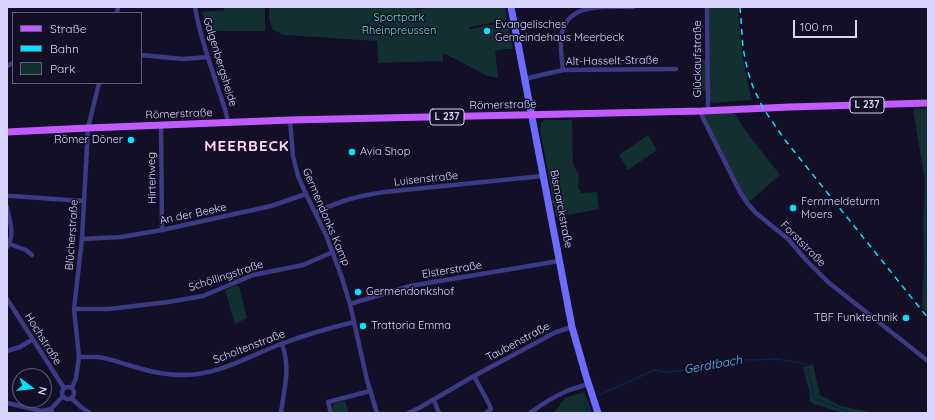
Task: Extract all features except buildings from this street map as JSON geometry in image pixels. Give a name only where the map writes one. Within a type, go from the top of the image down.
[{"type":"main road","name":"Bismarckstraße","points":[[511,7],[572,327],[598,413]]},
{"type":"main road","name":"Römerstraße","points":[[7,132],[290,120],[705,111],[928,103]]},
{"type":"street","name":"Galgenbergsheide","points":[[195,7],[198,27],[227,113],[228,123]]},
{"type":"street","points":[[563,70],[561,46],[562,32],[572,16],[582,10],[592,8],[633,7]]},
{"type":"street","name":"Glückaufstraße","points":[[705,111],[707,7]]},
{"type":"street","points":[[142,55],[183,59],[208,57]]},
{"type":"street","name":"Alt-Hasselt-Straße","points":[[524,79],[563,70],[676,69]]},
{"type":"street","name":"Blücherstraße","points":[[72,388],[77,374],[79,357],[74,309],[82,239],[88,128],[99,84]]},
{"type":"street","name":"Forststraße","points":[[705,111],[702,116],[705,123],[740,192],[756,213],[788,239],[828,282],[928,361]]},
{"type":"street","name":"Germendonks Kamp","points":[[290,120],[293,156],[298,176],[333,252],[350,304],[370,391],[377,413]]},
{"type":"street","name":"Hirtenweg","points":[[160,125],[162,230]]},
{"type":"street","name":"Luisenstraße","points":[[315,213],[331,205],[355,197],[384,192],[543,176]]},
{"type":"street","name":"An der Beeke","points":[[82,239],[121,237],[162,230],[271,206],[306,194]]},
{"type":"street","points":[[7,196],[83,201]]},
{"type":"street","points":[[7,207],[12,231],[8,245],[26,250],[32,255]]},
{"type":"street","name":"Schöllingstraße","points":[[74,309],[109,309],[203,296],[253,275],[303,265],[333,252]]},
{"type":"street","name":"Elsterstraße","points":[[350,304],[410,286],[560,262]]},
{"type":"street","name":"Hochstraße","points":[[7,299],[64,388]]},
{"type":"street","name":"Scholtenstraße","points":[[79,357],[98,357],[138,368],[169,374],[196,374],[230,366],[282,344],[328,328],[354,322]]},
{"type":"street","name":"Taubenstraße","points":[[408,413],[556,332],[572,327]]},
{"type":"street","points":[[7,351],[20,347],[33,339]]},
{"type":"street","points":[[282,344],[287,369],[282,413]]},
{"type":"street","points":[[474,376],[490,406],[490,409],[486,413]]},
{"type":"street","points":[[530,413],[542,404],[569,390],[588,384]]},
{"type":"street","points":[[7,403],[42,411],[52,411],[63,396],[62,391],[64,388],[72,388],[74,393],[71,398]]},
{"type":"street","points":[[330,413],[328,402],[370,391]]},
{"type":"street","points":[[63,396],[68,399],[71,398],[90,413]]},
{"type":"street","points":[[434,400],[439,413]]},
{"type":"green space","points":[[225,7],[265,7],[265,31],[207,31],[202,12],[224,10]]},
{"type":"green space","name":"Sportpark Rheinpreussen","points":[[269,7],[415,7],[416,10],[433,7],[505,7],[507,20],[469,27],[470,29],[507,22],[513,49],[495,51],[498,78],[488,76],[443,53],[443,61],[378,63],[377,41],[284,35],[273,30],[269,19]]},
{"type":"green space","points":[[709,7],[738,7],[742,54],[752,100],[710,103]]},
{"type":"green space","points":[[701,59],[706,59],[706,88],[704,90],[701,88]]},
{"type":"green space","points":[[928,108],[928,314],[922,307],[925,181],[913,109]]},
{"type":"green space","points":[[734,112],[745,130],[780,175],[749,202],[704,116],[706,114]]},
{"type":"green space","points":[[545,120],[572,120],[573,165],[579,174],[578,188],[582,193],[597,192],[599,209],[556,217],[540,128],[541,123]]},
{"type":"green space","points":[[648,135],[657,150],[628,170],[619,155]]},
{"type":"green space","points":[[237,285],[239,287],[247,318],[235,324],[225,290]]},
{"type":"green space","points":[[813,364],[820,395],[841,406],[875,413],[843,413],[809,401],[810,395],[803,367]]},
{"type":"green space","points":[[584,392],[592,413],[552,413],[565,398]]},
{"type":"green space","points":[[345,401],[349,413],[334,413],[332,405]]},
{"type":"waterway","name":"Gerdtbach","points":[[599,395],[655,370],[665,372],[698,369],[703,367],[719,366],[730,360],[737,359],[776,359],[807,364],[814,398],[851,413]]},
{"type":"waterway","name":"Gerdtbach","points":[[585,402],[589,413]]},
{"type":"railway","points":[[740,7],[743,48],[748,72],[763,108],[785,140],[928,318]]},
{"type":"place","name":"Evangelisches Gemeindehaus Meerbeck","points":[[487,31]]},
{"type":"place","name":"Römer Döner","points":[[131,140]]},
{"type":"place","name":"Avia Shop","points":[[352,152]]},
{"type":"place","name":"Fernmeldeturm Moers","points":[[793,208]]},
{"type":"place","name":"Germendonkshof","points":[[358,292]]},
{"type":"place","name":"TBF Funktechnik","points":[[906,318]]},
{"type":"place","name":"Trattoria Emma","points":[[363,326]]},
{"type":"district","name":"MEERBECK","points":[[247,146]]}]
